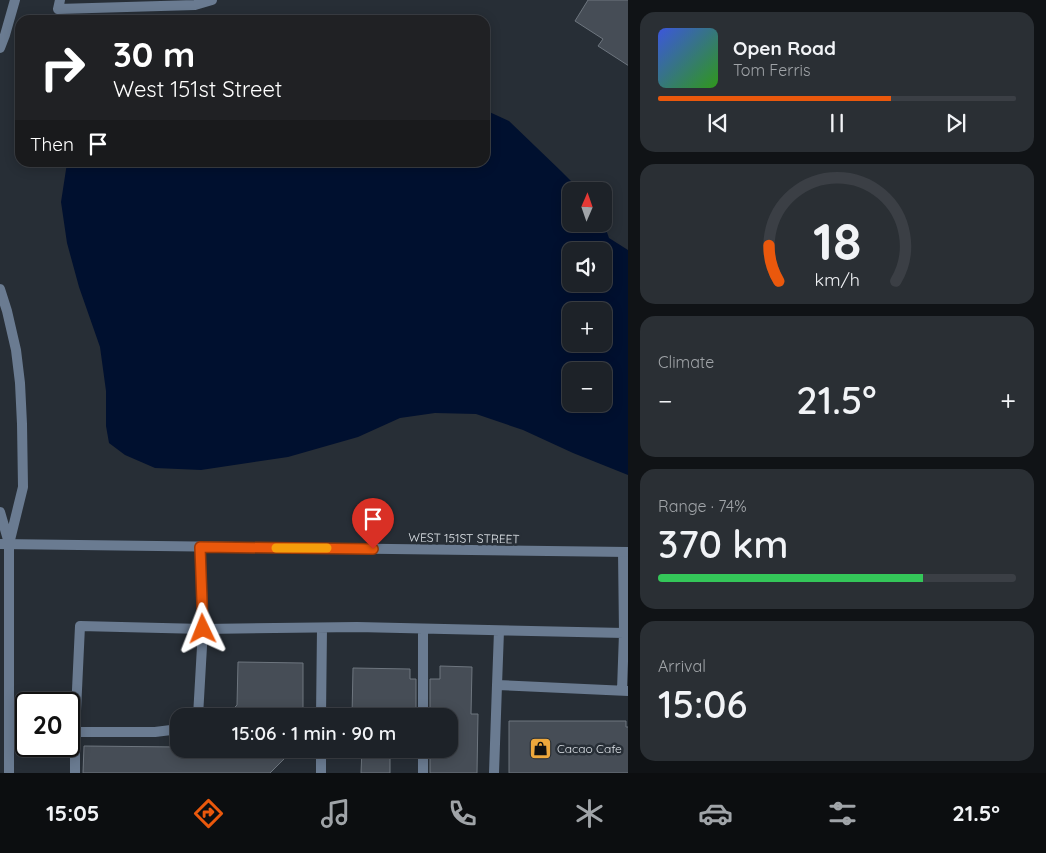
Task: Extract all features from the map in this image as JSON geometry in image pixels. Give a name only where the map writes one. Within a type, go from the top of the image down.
[{"type":"street","points":[[0,48],[15,0]]},
{"type":"street","points":[[60,0],[58,9],[195,3],[212,0]]},
{"type":"street","points":[[0,290],[16,350],[20,383],[23,487],[4,544]]},
{"type":"street","points":[[0,512],[4,544],[9,773]]},
{"type":"street","name":"WEST 151ST STREET","points":[[4,544],[626,552]]},
{"type":"street","points":[[198,708],[203,629],[200,547]]},
{"type":"street","points":[[497,685],[625,690],[626,552]]},
{"type":"street","points":[[75,692],[80,626],[626,633]]},
{"type":"street","points":[[322,628],[322,708]]},
{"type":"street","points":[[423,629],[423,708]]},
{"type":"street","points":[[494,773],[500,630]]},
{"type":"street","points":[[9,730],[15,730]]},
{"type":"street","points":[[80,732],[154,732],[170,730]]},
{"type":"street","points":[[74,757],[75,773]]},
{"type":"street","points":[[321,758],[321,773]]},
{"type":"street","points":[[423,758],[423,773]]},
{"type":"water","points":[[490,112],[509,121],[572,182],[562,182],[562,232],[607,232],[609,238],[628,250],[628,475],[523,430],[476,414],[435,413],[400,418],[358,437],[288,457],[201,470],[155,468],[125,455],[109,443],[106,426],[106,391],[100,347],[79,287],[67,243],[61,202],[66,167],[490,167]]},
{"type":"building","points":[[588,0],[628,0],[628,65],[598,46],[603,39],[575,21]]},
{"type":"building","points":[[238,662],[303,663],[303,708],[234,708],[237,705]]},
{"type":"building","points":[[440,666],[472,667],[471,714],[478,714],[477,773],[430,773],[430,758],[458,758],[458,708],[430,708],[430,679],[440,679]]},
{"type":"building","points":[[353,668],[410,669],[410,679],[416,679],[416,708],[352,708]]},
{"type":"building","points":[[509,721],[626,721],[626,727],[628,727],[628,773],[509,773]]},
{"type":"building","points":[[84,746],[170,747],[170,758],[285,758],[270,773],[83,773]]},
{"type":"building","points":[[362,758],[390,758],[390,773],[361,773]]},
{"type":"slow traffic","points":[[276,548],[327,548]]},
{"type":"place","name":"Cacao Cafe","points":[[541,748]]},
{"type":"route","points":[[203,629],[200,547],[373,549]]}]
